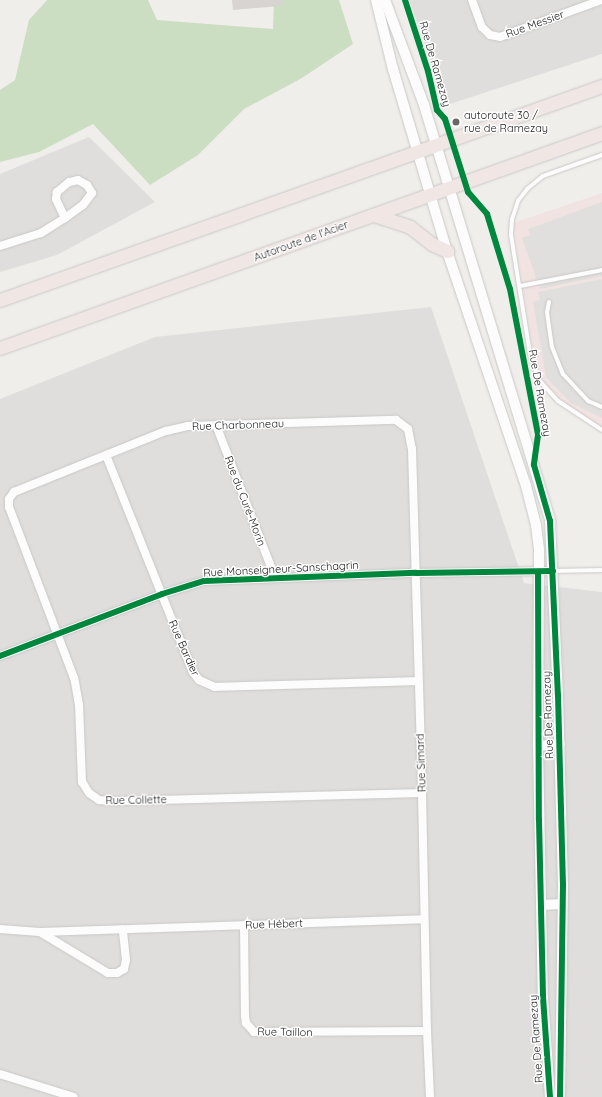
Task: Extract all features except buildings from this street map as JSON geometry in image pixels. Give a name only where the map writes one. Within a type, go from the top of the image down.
[{"type":"highway","points":[[0,300],[602,86]]},
{"type":"highway","name":"Autoroute de l'Acier","points":[[0,348],[602,133]]},
{"type":"highway","points":[[374,215],[410,227],[432,244],[447,251]]},
{"type":"street","name":"Rue De Ramezay","points":[[376,0],[393,69],[447,251],[530,500],[537,536],[538,746],[543,997],[550,1097]]},
{"type":"street","name":"Rue De Ramezay","points":[[385,0],[436,145],[549,513],[553,571],[560,744],[562,904],[560,1097]]},
{"type":"street","name":"Rue Messier","points":[[472,0],[482,27],[490,35],[500,37],[586,2],[601,0]]},
{"type":"street","points":[[0,246],[41,233],[65,218],[83,205],[92,193],[87,185],[78,180],[69,182],[57,192],[56,199],[65,218]]},
{"type":"street","name":"Rue Charbonneau","points":[[9,499],[23,487],[166,431],[188,426],[396,420],[408,429]]},
{"type":"street","name":"Rue du Curé-Morin","points":[[216,425],[275,578]]},
{"type":"street","name":"Rue Simard","points":[[408,429],[412,449],[416,573],[417,681],[422,793],[424,919],[430,1097]]},
{"type":"street","name":"Rue Bardier","points":[[106,455],[193,672],[207,686],[417,681]]},
{"type":"street","name":"Rue Collette","points":[[9,499],[9,508],[74,678],[79,705],[82,782],[89,793],[99,800],[422,793]]},
{"type":"street","name":"Rue Monseigneur-Sanschagrin","points":[[0,656],[162,594],[204,581],[416,573],[553,571]]},
{"type":"street","points":[[538,746],[560,744]]},
{"type":"street","points":[[541,905],[562,904]]},
{"type":"street","name":"Rue Hébert","points":[[0,929],[40,932],[424,919]]},
{"type":"street","name":"Rue Taillon","points":[[244,925],[245,1016],[254,1032],[427,1031]]},
{"type":"street","name":"Rue Hébert","points":[[40,932],[108,973],[117,973],[124,969],[126,960],[123,929]]},
{"type":"street","points":[[0,1074],[74,1097]]},
{"type":"lane","points":[[602,155],[543,176],[518,201],[512,218],[511,235],[530,353],[539,380],[558,401],[602,430]]},
{"type":"lane","points":[[520,286],[602,270]]},
{"type":"lane","points":[[549,302],[547,312],[552,346],[562,374],[588,401],[602,407]]},
{"type":"lane","points":[[553,571],[602,570]]},
{"type":"shaded area","points":[[409,0],[602,0],[602,54],[447,105]]},
{"type":"shaded area","points":[[89,137],[155,202],[57,255],[0,272],[0,174]]},
{"type":"shaded area","points":[[602,193],[602,428],[560,399],[542,379],[533,351],[513,223]]},
{"type":"shaded area","points":[[602,202],[602,276],[540,289],[522,238],[530,235],[528,229]]},
{"type":"shaded area","points":[[602,279],[602,418],[571,403],[546,377],[533,302],[540,300],[538,292]]},
{"type":"shaded area","points":[[431,307],[524,583],[602,592],[602,1097],[0,1097],[0,399],[155,337]]},
{"type":"green space","points":[[47,0],[148,0],[157,20],[273,29],[274,0],[339,0],[353,44],[302,78],[244,109],[198,155],[150,185],[93,124],[39,152],[0,162],[0,90],[15,80],[29,20]]},
{"type":"cycle path","points":[[405,0],[428,71],[437,110],[445,119],[468,192],[487,214],[510,289],[538,435],[534,465],[550,521],[558,695],[563,884],[560,1097]]},
{"type":"cycle path","points":[[0,656],[162,594],[204,581],[416,573],[553,571]]},
{"type":"cycle path","points":[[538,572],[539,820],[543,997],[550,1097]]},
{"type":"place","name":"autoroute 30 / rue de Ramezay","points":[[456,122]]}]
